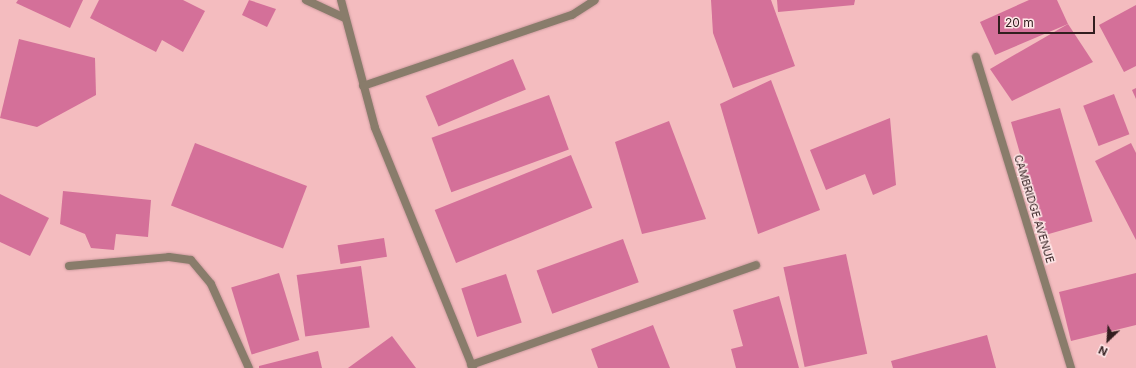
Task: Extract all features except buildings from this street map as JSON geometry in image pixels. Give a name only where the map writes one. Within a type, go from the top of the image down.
[{"type":"street","points":[[306,0],[345,18]]},
{"type":"street","points":[[341,0],[375,128],[472,366],[756,264]]},
{"type":"street","points":[[363,86],[572,15],[595,0]]},
{"type":"street","name":"CAMBRIDGE AVENUE","points":[[976,57],[1071,368]]},
{"type":"street","points":[[69,266],[169,257],[191,260],[211,284],[249,368]]}]
